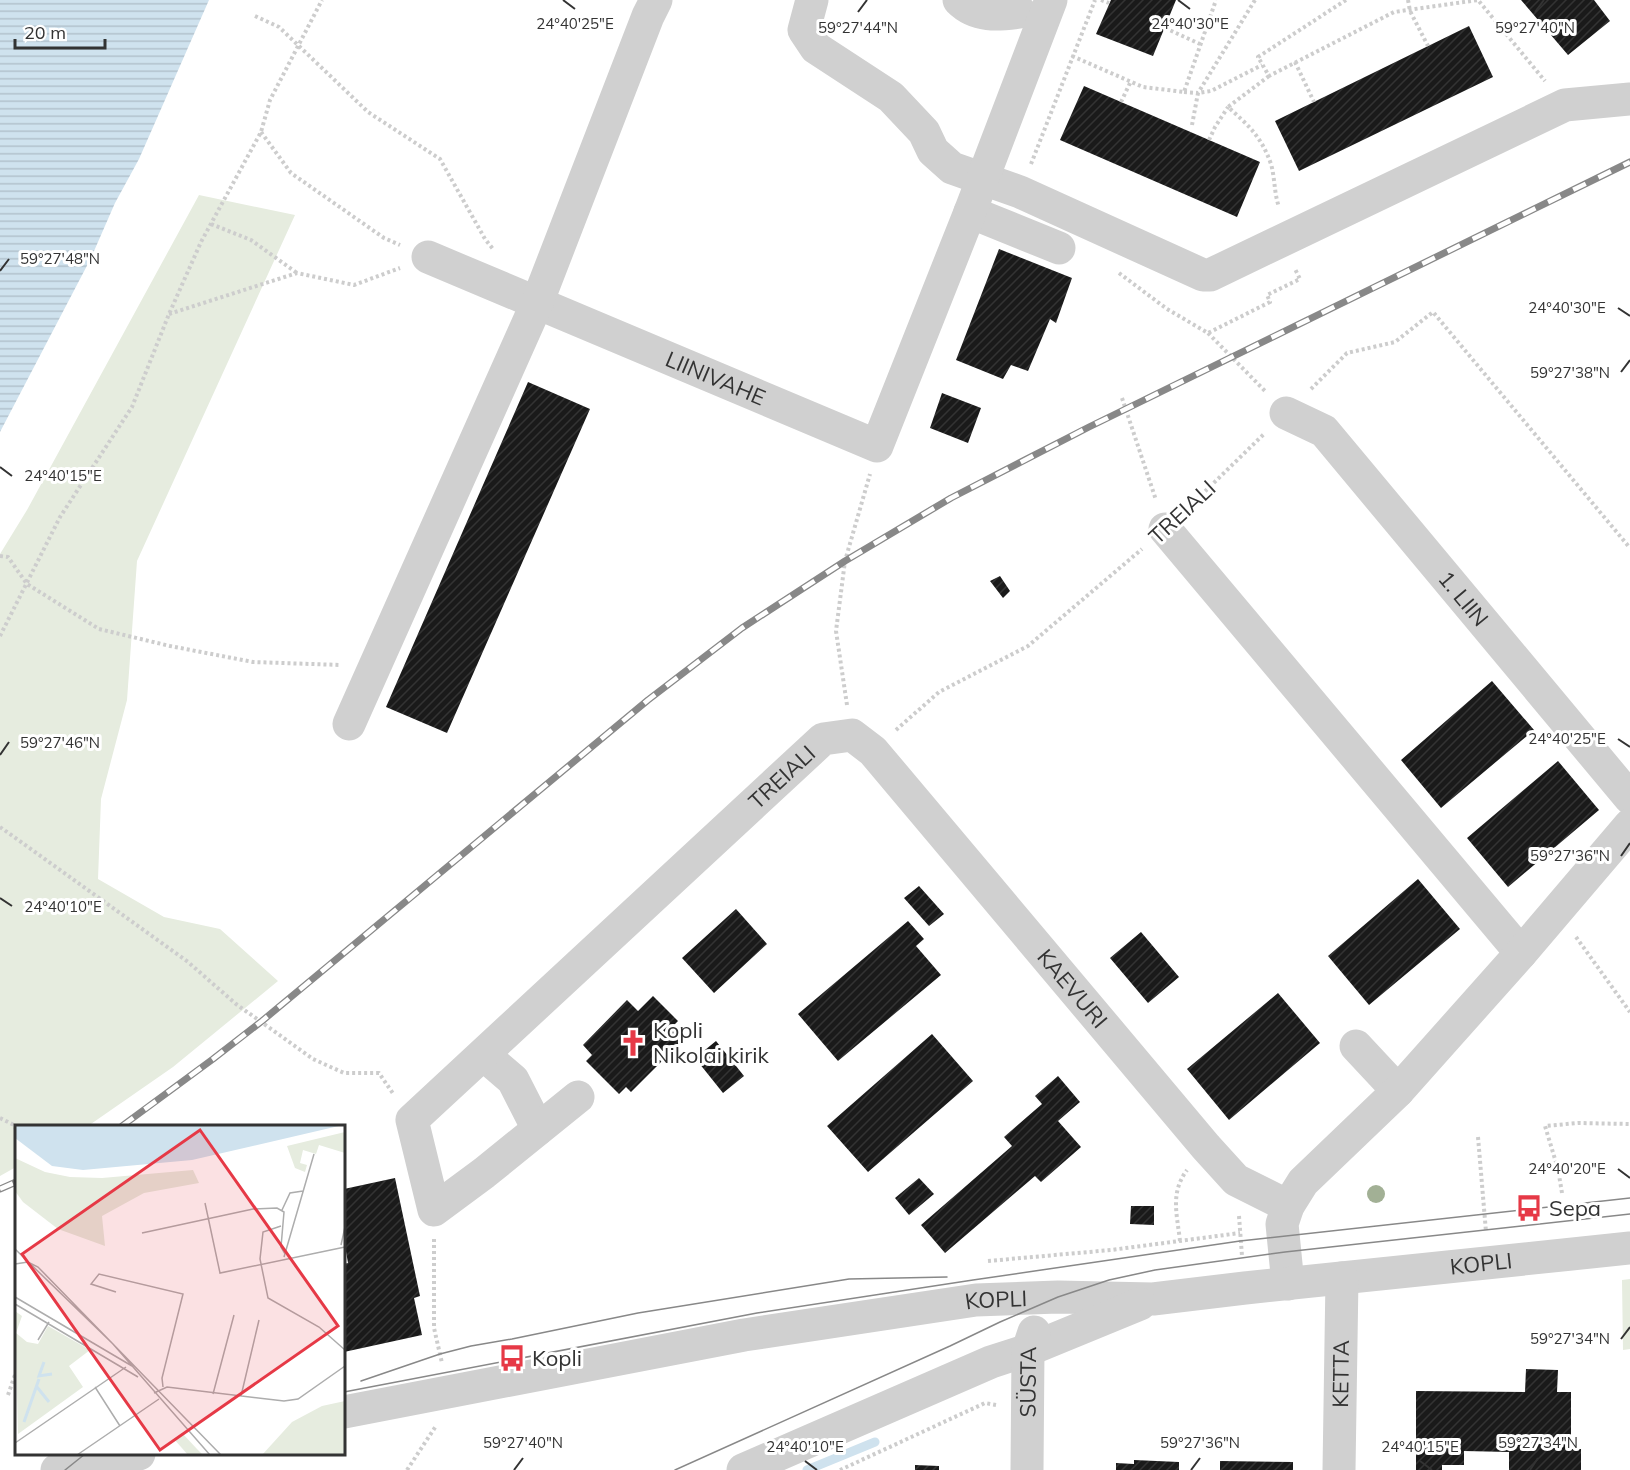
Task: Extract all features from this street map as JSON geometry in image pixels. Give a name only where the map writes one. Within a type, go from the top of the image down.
[{"type":"street","points":[[349,724],[537,303],[656,0]]},
{"type":"street","points":[[812,0],[804,30],[816,48],[891,97],[924,132],[933,152],[952,168],[1020,192],[1203,275],[1210,275],[1291,237],[1565,105],[1630,99]]},
{"type":"street","points":[[878,446],[982,180],[1031,10],[994,16],[967,8],[960,0]]},
{"type":"street","points":[[970,212],[1059,248]]},
{"type":"street","name":"LIINIVAHE","points":[[428,257],[878,446]]},
{"type":"street","name":"1. LIIN","points":[[1286,413],[1324,431],[1630,798]]},
{"type":"street","points":[[1165,529],[1521,953]]},
{"type":"street","name":"TREIALI","points":[[412,1120],[823,739],[862,743]]},
{"type":"street","name":"KAEVURI","points":[[862,743],[1236,1180],[1288,1206]]},
{"type":"street","points":[[1288,1284],[1282,1224],[1288,1206],[1303,1182],[1398,1091],[1521,953],[1630,825]]},
{"type":"street","points":[[1356,1046],[1398,1091]]},
{"type":"street","points":[[484,1055],[513,1080],[538,1129]]},
{"type":"street","points":[[412,1120],[434,1209],[578,1097]]},
{"type":"street","name":"KOPLI","points":[[345,1412],[755,1333],[976,1300],[1153,1299],[1630,1248]]},
{"type":"street","name":"KETTA","points":[[1340,1470],[1342,1278]]},
{"type":"street","name":"SÜSTA","points":[[1028,1470],[1028,1350],[1041,1316],[1039,1305],[1032,1298]]},
{"type":"street","name":"KOPLI","points":[[743,1470],[956,1377],[1153,1299]]},
{"type":"street","points":[[57,1470],[134,1455]]},
{"type":"path","points":[[0,636],[60,517],[132,407],[169,314],[211,224],[261,132],[270,100],[322,0]]},
{"type":"path","points":[[1020,192],[1094,1],[1086,0]]},
{"type":"path","points":[[1101,0],[1109,3]]},
{"type":"path","points":[[1184,92],[1215,0]]},
{"type":"path","points":[[1192,125],[1198,93],[1255,0]]},
{"type":"path","points":[[1269,76],[1258,57],[1346,0]]},
{"type":"path","points":[[1408,0],[1410,11],[1428,46]]},
{"type":"path","points":[[1209,140],[1228,107],[1269,76],[1295,62],[1394,12],[1478,0],[1565,105]]},
{"type":"path","points":[[255,16],[279,27],[368,112],[440,159],[485,239],[500,257]]},
{"type":"path","points":[[1165,28],[1200,44]]},
{"type":"path","points":[[1072,56],[1143,87],[1198,93],[1211,91],[1262,65]]},
{"type":"path","points":[[1295,62],[1314,102]]},
{"type":"path","points":[[1121,102],[1131,81]]},
{"type":"path","points":[[1208,333],[1270,302],[1267,295],[1300,279],[1292,264],[1303,258],[1291,237],[1275,196],[1271,166],[1257,134],[1228,107]]},
{"type":"path","points":[[261,132],[291,173],[384,238],[428,257]]},
{"type":"path","points":[[211,224],[251,240],[297,273],[354,285],[428,257]]},
{"type":"path","points":[[1117,266],[1119,274],[1167,309],[1208,333],[1286,413]]},
{"type":"path","points":[[169,314],[297,273]]},
{"type":"path","name":"TREIALI","points":[[862,743],[939,692],[1028,646],[1165,529],[1347,353],[1395,342],[1433,312],[1630,548]]},
{"type":"path","points":[[1122,398],[1165,529]]},
{"type":"path","points":[[862,743],[836,631],[845,561],[878,446]]},
{"type":"path","points":[[0,556],[8,557],[27,584],[99,629],[253,662],[375,667]]},
{"type":"path","points":[[0,827],[188,962],[236,1004],[313,1059],[344,1073],[379,1072],[412,1120]]},
{"type":"path","points":[[1557,911],[1630,1012]]},
{"type":"path","points":[[0,1118],[15,1127]]},
{"type":"path","points":[[1562,1193],[1558,1168],[1545,1126],[1578,1123],[1630,1124]]},
{"type":"path","points":[[1478,1137],[1486,1235]]},
{"type":"path","points":[[1180,1241],[1175,1194],[1179,1181],[1190,1167]]},
{"type":"path","points":[[434,1209],[434,1328],[444,1372]]},
{"type":"path","points":[[988,1261],[1112,1250],[1240,1233],[1242,1265]]},
{"type":"path","points":[[8,1395],[15,1375]]},
{"type":"path","points":[[840,1470],[985,1403],[1003,1405]]},
{"type":"path","points":[[407,1470],[437,1424]]},
{"type":"shaded area","points":[[199,195],[295,215],[137,561],[127,700],[101,799],[98,879],[164,917],[220,929],[278,981],[173,1067],[89,1125],[15,1125],[15,1168],[0,1176],[0,554],[27,510]]},
{"type":"shaded area","points":[[1630,1279],[1630,1349],[1623,1350],[1622,1280]]},
{"type":"water","points":[[0,0],[209,0],[139,159],[115,203],[91,258],[0,432]]},
{"type":"building","points":[[1111,0],[1176,0],[1153,56],[1096,34]]},
{"type":"building","points":[[1521,0],[1594,0],[1610,21],[1568,55]]},
{"type":"building","points":[[1469,26],[1493,77],[1299,171],[1275,121]]},
{"type":"building","points":[[1084,86],[1260,162],[1237,217],[1060,140]]},
{"type":"building","points":[[999,249],[1072,278],[1056,323],[1050,319],[1028,371],[1011,365],[1003,379],[956,360]]},
{"type":"building","points":[[528,382],[590,409],[447,733],[386,707]]},
{"type":"building","points":[[942,393],[981,408],[968,443],[930,428]]},
{"type":"building","points":[[1000,576],[1010,591],[1003,598],[990,581]]},
{"type":"building","points":[[1492,681],[1534,730],[1441,808],[1401,760]]},
{"type":"building","points":[[1558,761],[1599,810],[1508,887],[1467,838]]},
{"type":"building","points":[[1418,879],[1460,929],[1369,1005],[1328,956]]},
{"type":"building","points":[[919,886],[944,914],[929,926],[904,898]]},
{"type":"building","points":[[736,909],[767,944],[714,993],[682,958]]},
{"type":"building","points":[[908,921],[924,939],[916,946],[941,975],[838,1061],[798,1014]]},
{"type":"building","points":[[1141,932],[1179,977],[1148,1003],[1110,958]]},
{"type":"building","points":[[1278,993],[1320,1043],[1229,1120],[1187,1069]]},
{"type":"building","name":"Kopli Nikolai kirik","points":[[653,996],[678,1021],[671,1028],[683,1040],[631,1092],[626,1087],[619,1094],[586,1061],[592,1055],[583,1045],[627,1000],[638,1011]]},
{"type":"building","points":[[932,1034],[973,1081],[868,1172],[827,1126]]},
{"type":"building","points":[[716,1041],[744,1076],[723,1093],[695,1058]]},
{"type":"building","points":[[1058,1076],[1080,1102],[1058,1121],[1081,1147],[1041,1182],[1035,1176],[945,1253],[921,1225],[1012,1146],[1004,1137],[1042,1104],[1035,1096]]},
{"type":"building","points":[[395,1178],[420,1296],[414,1298],[422,1335],[345,1352],[345,1264],[348,1263],[345,1246],[345,1189]]},
{"type":"building","points":[[919,1178],[934,1194],[909,1215],[895,1198]]},
{"type":"building","points":[[1131,1206],[1154,1206],[1154,1225],[1130,1224]]},
{"type":"building","points":[[1526,1369],[1558,1370],[1557,1392],[1571,1392],[1571,1449],[1581,1449],[1581,1470],[1509,1470],[1509,1452],[1464,1451],[1464,1465],[1442,1465],[1442,1470],[1416,1470],[1416,1391],[1525,1392]]},
{"type":"building","points":[[1134,1460],[1179,1462],[1179,1470],[1116,1470],[1116,1463],[1134,1464]]},
{"type":"building","points":[[1220,1461],[1293,1462],[1293,1470],[1220,1470]]},
{"type":"building","points":[[915,1465],[939,1466],[939,1470],[915,1470]]},
{"type":"waterway","points":[[807,1470],[875,1442]]},
{"type":"tram line","points":[[345,1392],[757,1313],[973,1280],[1240,1241],[1630,1198]]},
{"type":"tram line","points":[[675,1470],[1000,1322],[1058,1297],[1109,1280],[1155,1270],[1285,1252],[1630,1214]]},
{"type":"tram line","points":[[361,1381],[471,1346],[638,1313],[849,1279],[947,1277]]},
{"type":"tram line","points":[[65,1470],[84,1455]]},
{"type":"railway","points":[[123,1125],[262,1021],[648,700],[742,628],[845,561],[951,498],[1089,427],[1630,162]]},
{"type":"railway","points":[[0,1189],[15,1182]]},
{"type":"place","name":"Kopli Nikolai kirik","points":[[633,1043]]},
{"type":"place","name":"Sepa","points":[[1529,1208]]},
{"type":"place","name":"Kopli","points":[[512,1358]]}]
